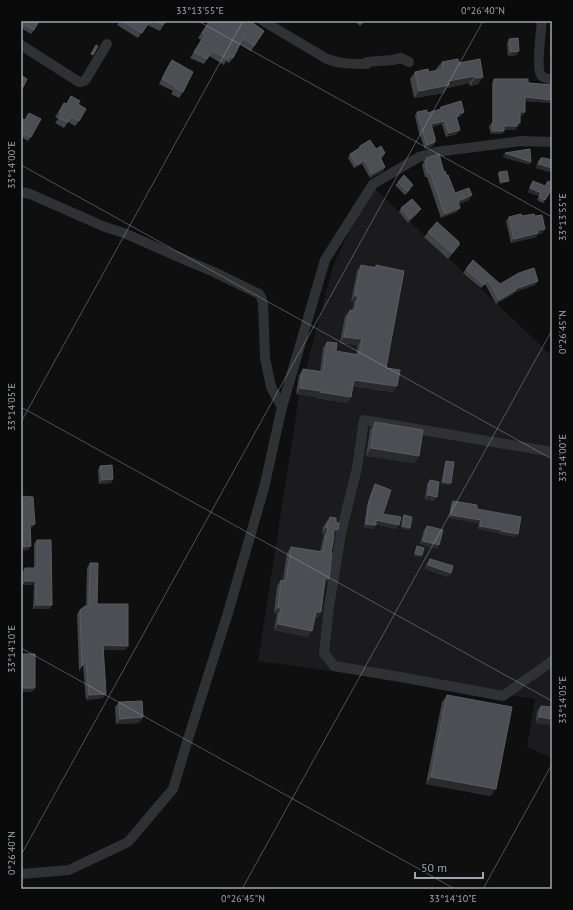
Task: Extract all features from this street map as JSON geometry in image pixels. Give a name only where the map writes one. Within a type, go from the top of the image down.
[{"type":"street","points":[[263,21],[334,62],[346,64],[366,64],[367,62],[401,58],[409,62]]},
{"type":"street","points":[[542,21],[538,63],[539,71],[541,75],[552,80]]},
{"type":"street","points":[[21,45],[79,82],[86,79],[107,44]]},
{"type":"street","points":[[21,874],[69,870],[128,842],[174,789],[188,739],[227,616],[264,488],[282,407],[325,260],[373,184],[419,157],[436,152],[521,141],[552,142]]},
{"type":"street","points":[[21,192],[30,194],[105,228],[124,233],[214,272],[259,294],[263,303],[265,358],[271,387],[282,407]]},
{"type":"street","points":[[550,665],[503,696],[334,666],[324,653],[329,607],[340,541],[357,468],[364,420],[552,452]]},
{"type":"shaded area","points":[[371,185],[552,356],[552,758],[527,747],[535,699],[258,661],[299,396],[333,266]]},
{"type":"building","points":[[21,21],[39,21],[34,30],[21,23]]},
{"type":"building","points":[[123,21],[150,21],[142,33]]},
{"type":"building","points":[[155,21],[166,21],[163,25]]},
{"type":"building","points":[[210,21],[250,21],[264,31],[254,46],[243,38],[233,58],[229,56],[228,59],[212,51],[207,59],[194,52],[205,35],[202,33]]},
{"type":"building","points":[[518,38],[519,51],[511,52],[509,39]]},
{"type":"building","points":[[96,45],[98,46],[93,55],[91,54]]},
{"type":"building","points":[[458,59],[459,63],[480,59],[483,77],[475,78],[475,76],[448,81],[449,85],[419,91],[415,72],[428,69],[429,72],[443,69],[442,62]]},
{"type":"building","points":[[172,60],[193,72],[183,92],[175,88],[176,86],[162,79]]},
{"type":"building","points":[[21,75],[27,79],[21,91]]},
{"type":"building","points":[[494,79],[528,79],[528,83],[552,85],[552,100],[525,97],[525,112],[520,112],[520,123],[517,123],[517,126],[504,126],[504,131],[493,131]]},
{"type":"building","points":[[71,96],[80,101],[78,104],[86,109],[79,121],[71,116],[68,122],[59,118],[62,113],[59,112],[64,103],[67,104]]},
{"type":"building","points":[[461,101],[464,112],[458,114],[459,116],[456,116],[460,130],[449,133],[445,121],[431,124],[435,142],[427,145],[417,112],[427,110],[427,113]]},
{"type":"building","points":[[29,113],[41,119],[31,137],[21,132],[21,118],[25,120]]},
{"type":"building","points":[[370,140],[376,149],[381,146],[385,153],[380,157],[385,167],[372,174],[365,160],[357,165],[350,154]]},
{"type":"building","points":[[530,149],[531,162],[505,153]]},
{"type":"building","points":[[439,154],[444,172],[445,171],[447,176],[448,175],[455,193],[469,188],[472,195],[458,201],[460,208],[445,214],[430,172],[428,173],[425,161],[427,160],[426,158]]},
{"type":"building","points":[[541,158],[552,160],[552,168],[539,164]]},
{"type":"building","points":[[507,171],[509,181],[501,182],[499,172]]},
{"type":"building","points":[[404,175],[413,185],[407,191],[398,182]]},
{"type":"building","points":[[533,181],[545,186],[548,181],[552,183],[552,189],[545,200],[539,196],[541,193],[530,188]]},
{"type":"building","points":[[412,199],[421,209],[410,219],[401,208]]},
{"type":"building","points":[[521,214],[522,216],[534,214],[535,216],[542,215],[545,229],[538,230],[538,233],[514,239],[509,217]]},
{"type":"building","points":[[437,222],[459,242],[459,245],[452,253],[428,232]]},
{"type":"building","points":[[473,260],[500,284],[519,273],[534,268],[538,281],[515,289],[516,290],[499,300],[488,280],[484,285],[466,269]]},
{"type":"building","points":[[361,265],[376,268],[376,265],[404,271],[386,368],[400,370],[397,386],[354,380],[351,397],[300,388],[303,369],[323,372],[327,342],[337,343],[336,351],[359,355],[362,339],[344,337],[350,310],[355,311],[358,296],[355,296]]},
{"type":"building","points":[[375,422],[423,430],[419,456],[371,448]]},
{"type":"building","points":[[446,461],[454,462],[451,483],[443,482]]},
{"type":"building","points":[[112,465],[113,479],[102,480],[100,466]]},
{"type":"building","points":[[430,480],[439,482],[437,497],[428,495]]},
{"type":"building","points":[[375,484],[391,490],[383,514],[401,517],[399,525],[376,520],[376,525],[366,524],[369,501]]},
{"type":"building","points":[[21,496],[33,497],[35,524],[30,525],[31,546],[21,547]]},
{"type":"building","points":[[453,501],[477,505],[477,509],[521,517],[518,534],[480,526],[481,520],[451,515]]},
{"type":"building","points":[[404,515],[412,517],[410,528],[402,526]]},
{"type":"building","points":[[330,517],[336,518],[336,523],[339,523],[338,530],[334,529],[329,579],[325,578],[321,612],[316,612],[312,631],[278,624],[281,608],[278,608],[281,580],[286,581],[291,547],[323,552],[328,528],[326,528]]},
{"type":"building","points":[[427,526],[443,530],[439,545],[423,541]]},
{"type":"building","points":[[37,540],[51,540],[52,605],[36,605],[36,581],[25,581],[25,568],[37,568]]},
{"type":"building","points":[[417,546],[424,548],[422,555],[415,554]]},
{"type":"building","points":[[430,559],[453,566],[451,573],[428,565]]},
{"type":"building","points":[[90,563],[98,563],[97,604],[128,604],[128,646],[103,645],[106,694],[89,695],[86,660],[82,666],[80,610],[85,606],[89,606]]},
{"type":"building","points":[[21,654],[35,654],[35,688],[21,688]]},
{"type":"building","points":[[447,695],[512,707],[496,789],[431,777]]},
{"type":"building","points":[[142,701],[143,717],[120,719],[119,702]]},
{"type":"building","points":[[541,706],[552,707],[552,719],[539,717]]}]
